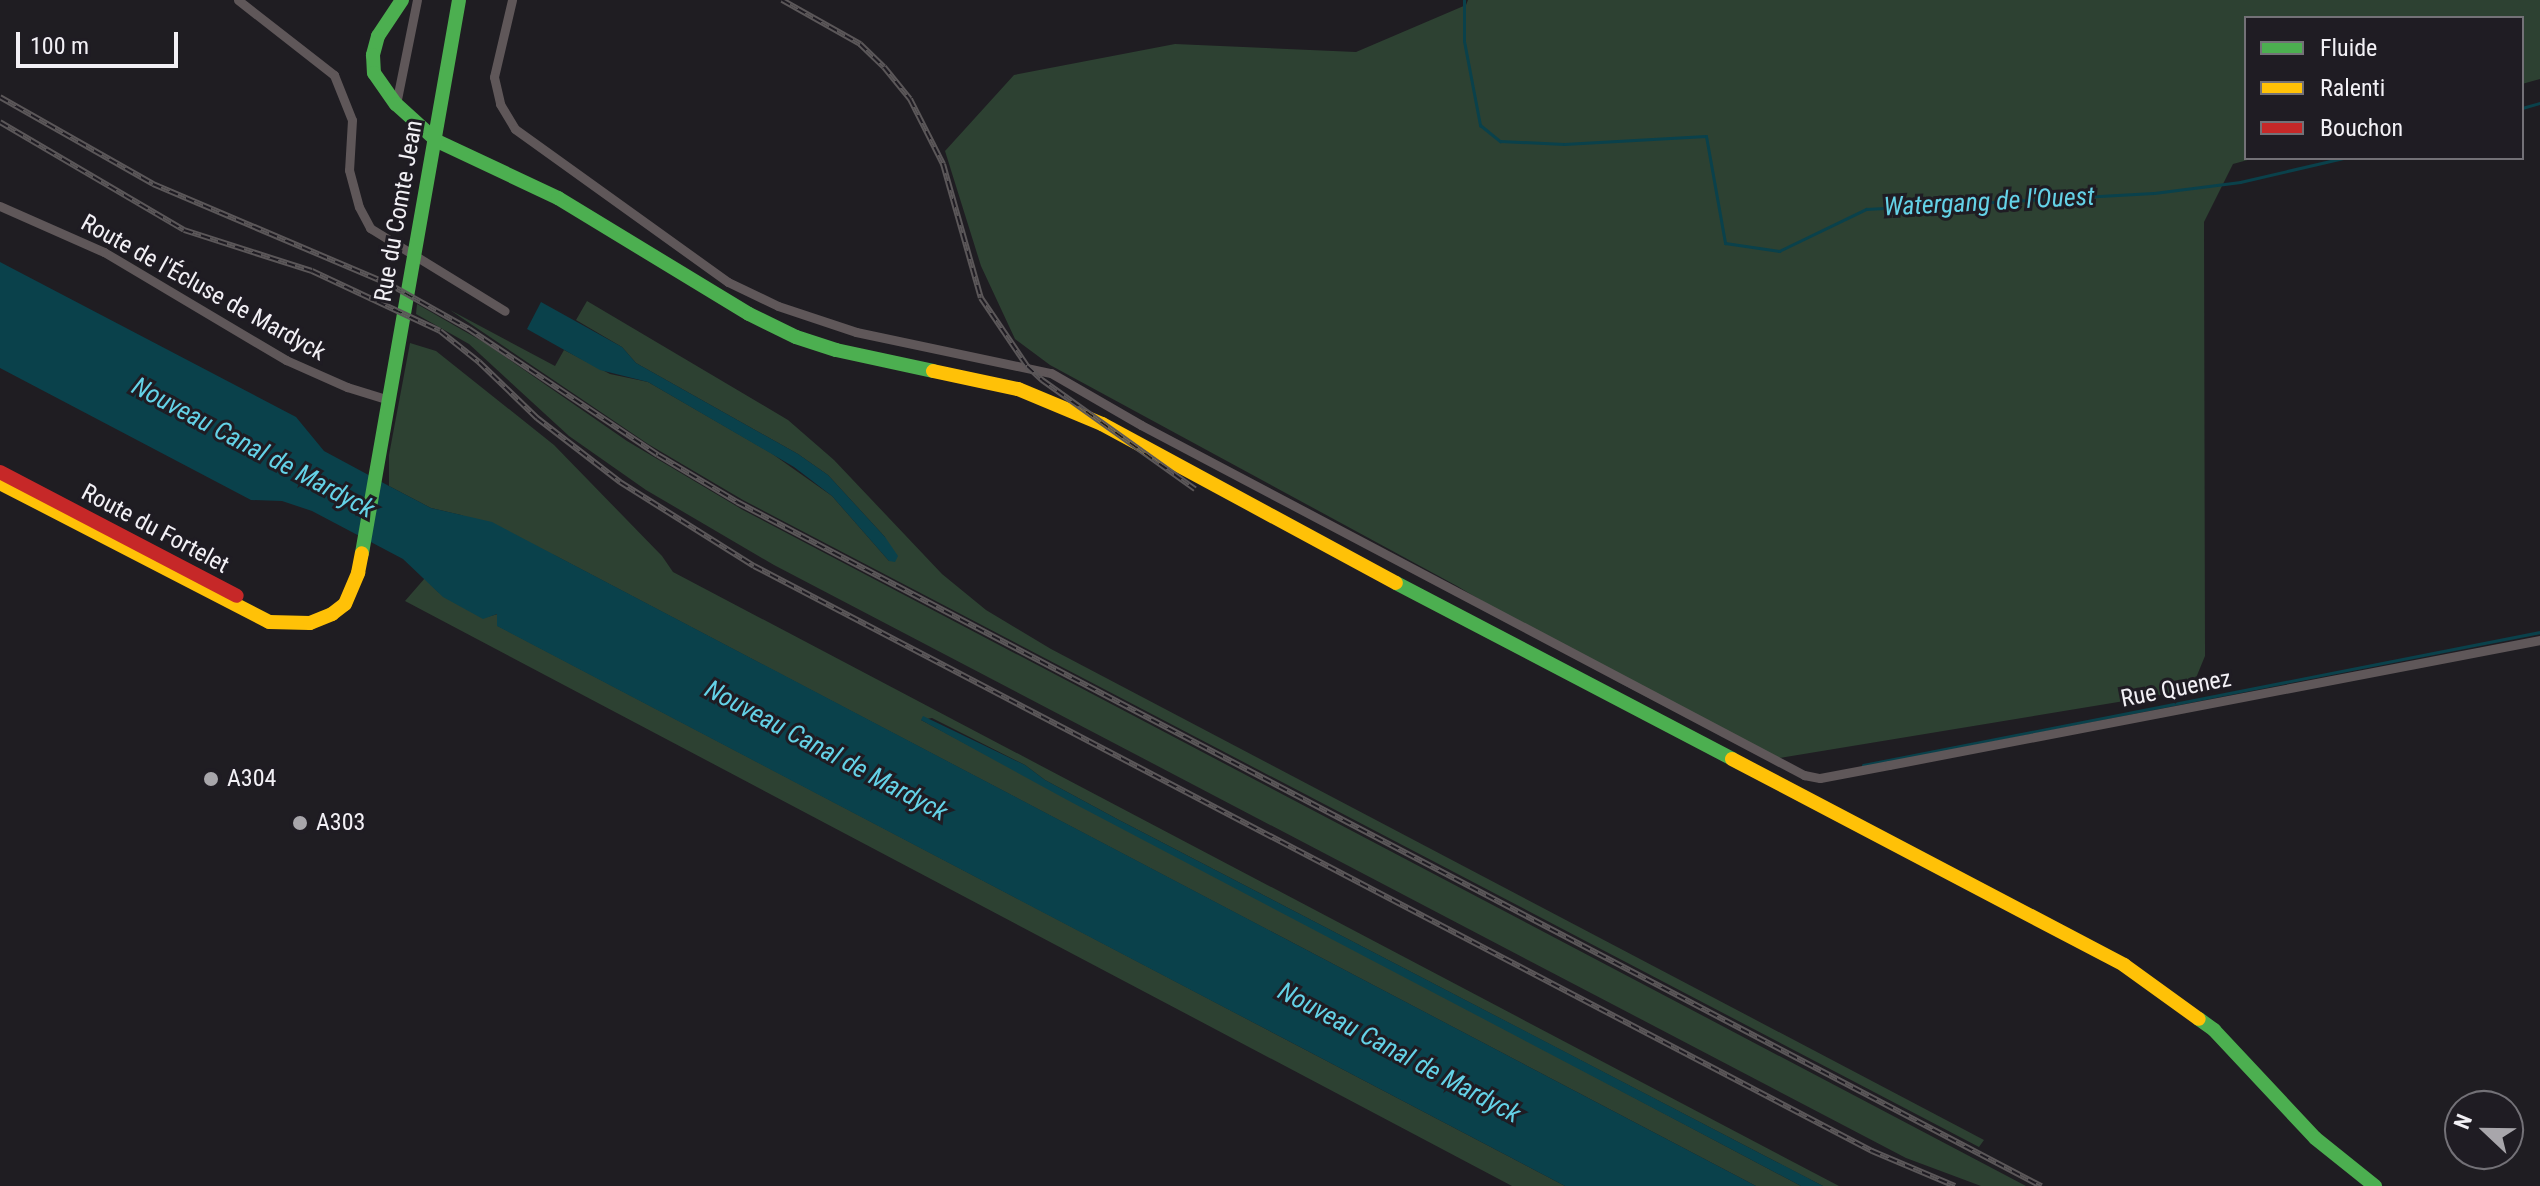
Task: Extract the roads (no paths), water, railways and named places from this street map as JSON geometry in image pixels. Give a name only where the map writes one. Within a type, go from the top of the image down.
[{"type":"street","points":[[238,0],[334,75],[352,120],[349,170],[359,207],[370,228],[505,311]]},
{"type":"street","points":[[402,0],[380,31],[373,55],[379,83],[396,104],[437,141],[566,202],[768,325],[824,347],[1008,386],[1076,411],[1263,513],[2124,965],[2171,995],[2214,1030],[2315,1138],[2375,1186]]},
{"type":"street","points":[[396,104],[417,0]]},
{"type":"street","name":"Rue du Comte Jean","points":[[389,400],[461,0]]},
{"type":"street","name":"Rue Quenez","points":[[512,0],[494,77],[500,104],[515,129],[728,282],[785,309],[856,332],[1046,370],[1119,413],[1804,775],[1820,778],[2540,640]]},
{"type":"street","name":"Route de l'Écluse de Mardyck","points":[[0,206],[104,252],[286,360],[347,387],[389,400]]},
{"type":"street","name":"Route du Fortelet","points":[[0,483],[250,614],[269,622],[290,624],[318,621],[340,609],[349,598],[358,573],[389,400]]},
{"type":"street","name":"Route du Fortelet","points":[[0,472],[290,624]]},
{"type":"water","name":"Nouveau Canal de Mardyck","points":[[0,262],[296,417],[324,451],[389,486],[431,508],[492,522],[1756,1186],[1565,1186],[497,626],[497,614],[483,619],[443,597],[403,559],[312,511],[282,501],[251,500],[0,368]]},
{"type":"water","points":[[541,302],[622,347],[636,363],[798,454],[828,475],[885,537],[898,556],[895,562],[889,561],[832,496],[794,467],[648,382],[600,370],[527,329]]},
{"type":"water","points":[[923,716],[1025,765],[1045,780],[1119,820],[1823,1186],[1801,1186],[1071,802],[921,720]]},
{"type":"waterway","name":"Watergang de l'Ouest","points":[[1464,0],[1464,41],[1480,125],[1500,141],[1564,144],[1706,136],[1725,243],[1779,251],[1866,209],[2154,193],[2240,182],[2334,160]]},
{"type":"waterway","name":"Watergang de l'Ouest","points":[[2524,107],[2540,103]]},
{"type":"waterway","points":[[1863,765],[2540,632]]},
{"type":"railway","points":[[782,0],[860,44],[910,99],[943,164],[981,298],[1027,366],[1042,380],[1195,489]]},
{"type":"railway","points":[[0,97],[153,184],[389,284],[469,329],[658,455],[737,502],[2041,1186]]},
{"type":"railway","points":[[0,122],[184,230],[312,271],[440,331],[479,362],[537,418],[620,482],[754,566],[1872,1151],[1955,1186]]},
{"type":"place","name":"A304","points":[[211,779]]},
{"type":"place","name":"A303","points":[[300,823]]}]
